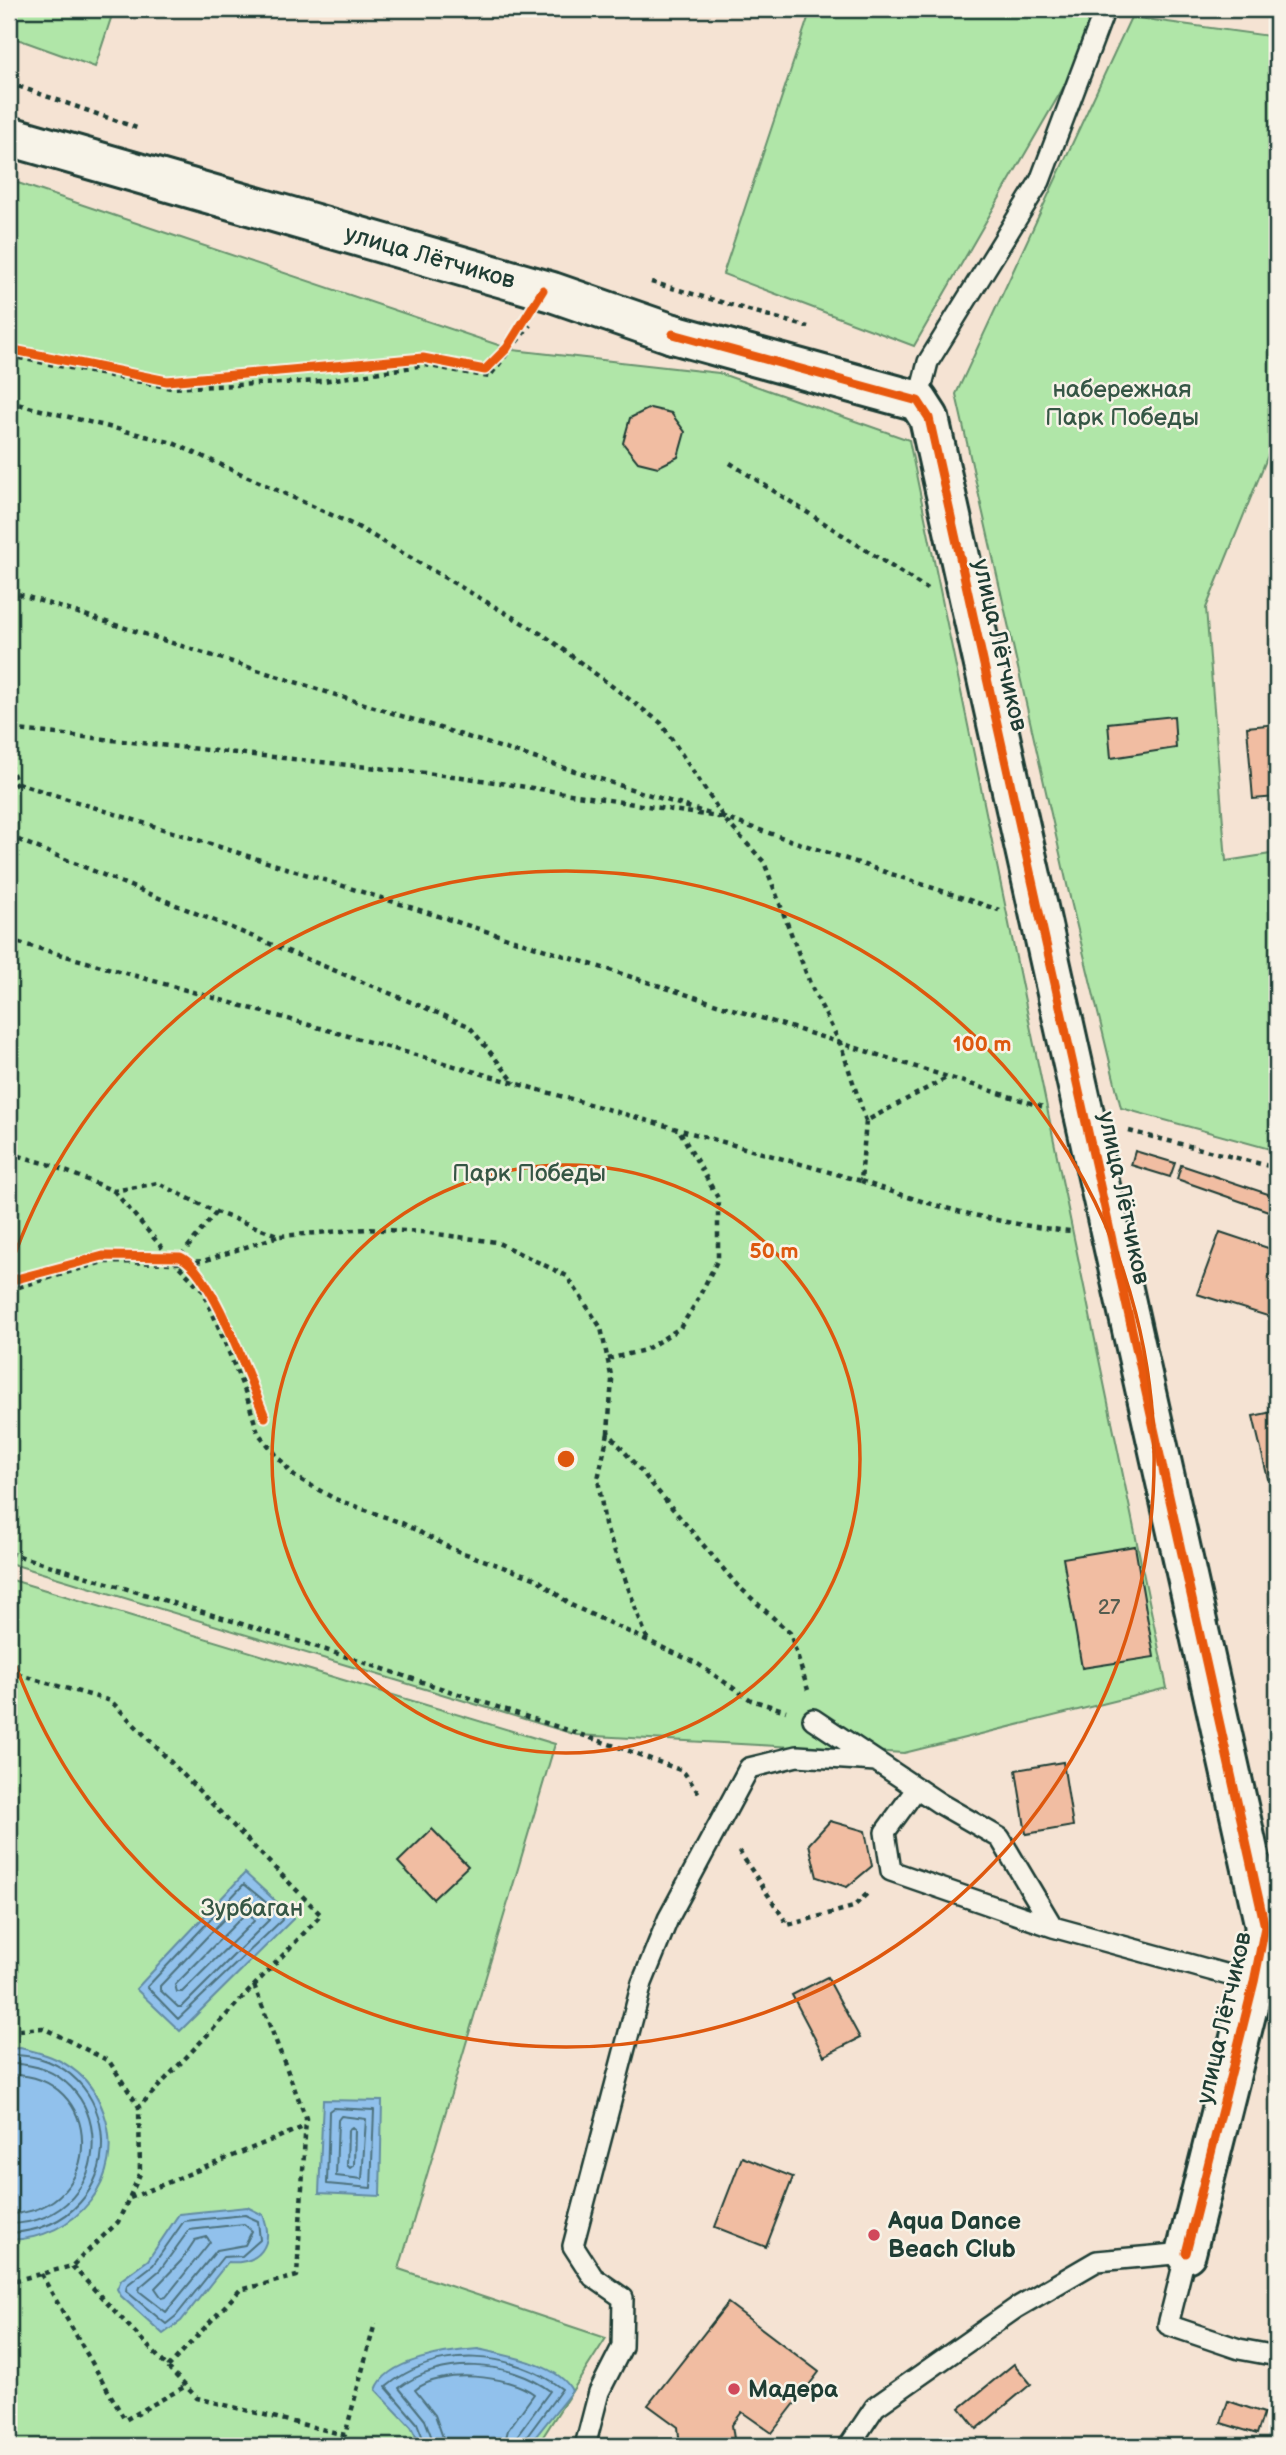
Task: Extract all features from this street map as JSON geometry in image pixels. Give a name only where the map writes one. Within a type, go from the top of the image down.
[{"type":"street","name":"улица Лётчиков","points":[[9,136],[548,291],[673,334],[918,401],[929,418],[1088,1121],[1265,1927],[1254,1982],[1186,2253]]},
{"type":"lane","points":[[918,401],[928,362],[1040,181],[1105,9]]},
{"type":"lane","points":[[813,1719],[916,1788],[1000,1838],[1053,1927]]},
{"type":"lane","points":[[585,2446],[598,2392],[622,2347],[623,2298],[593,2277],[573,2246],[642,1983],[668,1919],[718,1820],[748,1768],[796,1756],[876,1761]]},
{"type":"lane","points":[[916,1788],[885,1832],[891,1871],[1053,1927],[1254,1982]]},
{"type":"lane","points":[[849,2446],[875,2407],[1016,2308],[1097,2261],[1186,2253],[1168,2325],[1239,2349],[1277,2356]]},
{"type":"path","points":[[9,356],[171,388],[323,381],[425,365],[489,377],[513,350],[548,291]]},
{"type":"path","points":[[356,364],[424,358],[485,370],[507,348],[548,291]]},
{"type":"path","points":[[9,349],[167,381],[261,373]]},
{"type":"path","points":[[9,402],[173,443],[356,526],[545,636],[661,723],[724,818],[764,862],[810,986],[840,1043],[866,1121],[861,1181]]},
{"type":"path","points":[[730,463],[975,620]]},
{"type":"path","points":[[9,590],[724,818],[1042,925]]},
{"type":"path","points":[[9,729],[462,777],[724,818]]},
{"type":"path","points":[[9,764],[18,783],[1088,1121],[1277,1168]]},
{"type":"path","points":[[9,789],[18,783]]},
{"type":"path","points":[[9,836],[469,1026],[515,1084]]},
{"type":"path","points":[[9,940],[861,1181],[906,1197],[1046,1229],[1112,1235]]},
{"type":"path","points":[[866,1121],[947,1077]]},
{"type":"path","points":[[608,1359],[645,1350],[680,1328],[718,1259],[718,1198],[678,1130]]},
{"type":"path","points":[[9,1153],[114,1191],[175,1259],[204,1292],[246,1394],[258,1433],[294,1476],[335,1499],[402,1523],[452,1549],[537,1578],[571,1605],[698,1664],[751,1700],[813,1719],[808,1689],[790,1633],[737,1585],[608,1432]]},
{"type":"path","points":[[114,1191],[158,1183],[216,1212],[280,1236]]},
{"type":"path","points":[[9,1290],[103,1262],[175,1259],[216,1212]]},
{"type":"path","points":[[9,1281],[103,1256],[191,1262],[280,1236],[367,1229],[422,1232],[496,1242],[567,1276],[601,1328],[608,1359],[611,1380],[608,1432],[598,1479],[605,1525],[648,1641]]},
{"type":"path","points":[[191,1262],[207,1284],[265,1417]]},
{"type":"path","points":[[9,1553],[308,1644],[683,1770],[788,1925],[853,1908],[891,1871]]},
{"type":"path","points":[[9,1676],[12,1673],[111,1701],[321,1915],[139,2107]]},
{"type":"path","points":[[168,2367],[240,2290],[297,2276],[306,2118],[254,1985]]},
{"type":"path","points":[[9,2031],[43,2028],[109,2061],[139,2107],[140,2174],[118,2222],[72,2266],[17,2280],[9,2278]]},
{"type":"path","points":[[129,2198],[306,2126]]},
{"type":"path","points":[[72,2266],[197,2398],[345,2435],[375,2323]]},
{"type":"path","points":[[41,2274],[125,2420],[186,2386]]},
{"type":"green space","points":[[9,9],[114,9],[95,67],[9,36]]},
{"type":"green space","points":[[811,9],[1092,9],[1074,69],[914,346],[723,274]]},
{"type":"green space","name":"набережная Парк Победы","points":[[1131,17],[1277,37],[1277,433],[1206,608],[1226,861],[1277,853],[1277,1151],[1121,1108],[1068,889],[956,394]]},
{"type":"green space","name":"Парк Победы","points":[[9,180],[513,350],[719,373],[909,440],[1167,1688],[904,1753],[577,1735],[9,1563]]},
{"type":"green space","name":"Зурбаган","points":[[9,1579],[555,1744],[399,2269],[606,2338],[537,2446],[9,2446]]},
{"type":"water","points":[[245,1873],[294,1918],[180,2031],[136,1989]]},
{"type":"water","points":[[20,2048],[58,2060],[78,2073],[86,2082],[104,2113],[109,2138],[108,2161],[102,2182],[90,2201],[75,2217],[55,2229],[33,2237],[9,2240],[9,2049]]},
{"type":"water","points":[[323,2100],[382,2101],[380,2196],[319,2193]]},
{"type":"water","points":[[247,2207],[263,2215],[267,2235],[262,2251],[248,2260],[228,2262],[181,2321],[163,2334],[121,2296],[117,2289],[121,2280],[148,2260],[179,2214]]},
{"type":"water","points":[[478,2349],[544,2367],[566,2382],[572,2391],[528,2446],[421,2446],[411,2427],[376,2390],[382,2379],[405,2364],[420,2359]]},
{"type":"building","points":[[650,408],[671,413],[685,432],[678,457],[658,467],[638,462],[623,443],[630,418]]},
{"type":"building","points":[[1174,716],[1176,748],[1111,758],[1108,723]]},
{"type":"building","points":[[1277,724],[1277,797],[1253,799],[1247,727]]},
{"type":"building","points":[[1135,1151],[1175,1163],[1170,1177],[1131,1165]]},
{"type":"building","points":[[1181,1165],[1277,1197],[1277,1214],[1177,1179]]},
{"type":"building","points":[[1220,1232],[1277,1251],[1277,1319],[1197,1294]]},
{"type":"building","points":[[1277,1411],[1277,1481],[1268,1479],[1253,1416]]},
{"type":"building","points":[[1135,1546],[1154,1657],[1082,1668],[1063,1558]]},
{"type":"building","points":[[1063,1762],[1073,1826],[1026,1834],[1016,1770]]},
{"type":"building","points":[[830,1821],[865,1831],[872,1866],[847,1887],[817,1877],[809,1844]]},
{"type":"building","points":[[432,1829],[468,1866],[433,1899],[398,1862]]},
{"type":"building","points":[[827,1977],[860,2038],[824,2056],[792,1995]]},
{"type":"building","points":[[742,2157],[793,2177],[766,2247],[715,2227]]},
{"type":"building","name":"Мадера","points":[[728,2303],[819,2372],[772,2433],[742,2412],[732,2425],[735,2446],[680,2446],[678,2427],[648,2405]]},
{"type":"building","points":[[1014,2364],[1031,2384],[977,2429],[960,2408]]},
{"type":"building","points":[[1228,2401],[1264,2413],[1257,2434],[1221,2423]]},
{"type":"cycle path","points":[[9,349],[167,381],[423,358],[485,370],[507,348],[543,290]]},
{"type":"cycle path","points":[[673,334],[918,401],[929,418],[1265,1927],[1254,1982],[1186,2253]]},
{"type":"cycle path","points":[[9,1281],[103,1256],[180,1257],[192,1266],[217,1304],[265,1417]]},
{"type":"place","name":"Aqua Dance Beach Club","points":[[874,2235]]},
{"type":"place","name":"Мадера","points":[[734,2389]]}]
